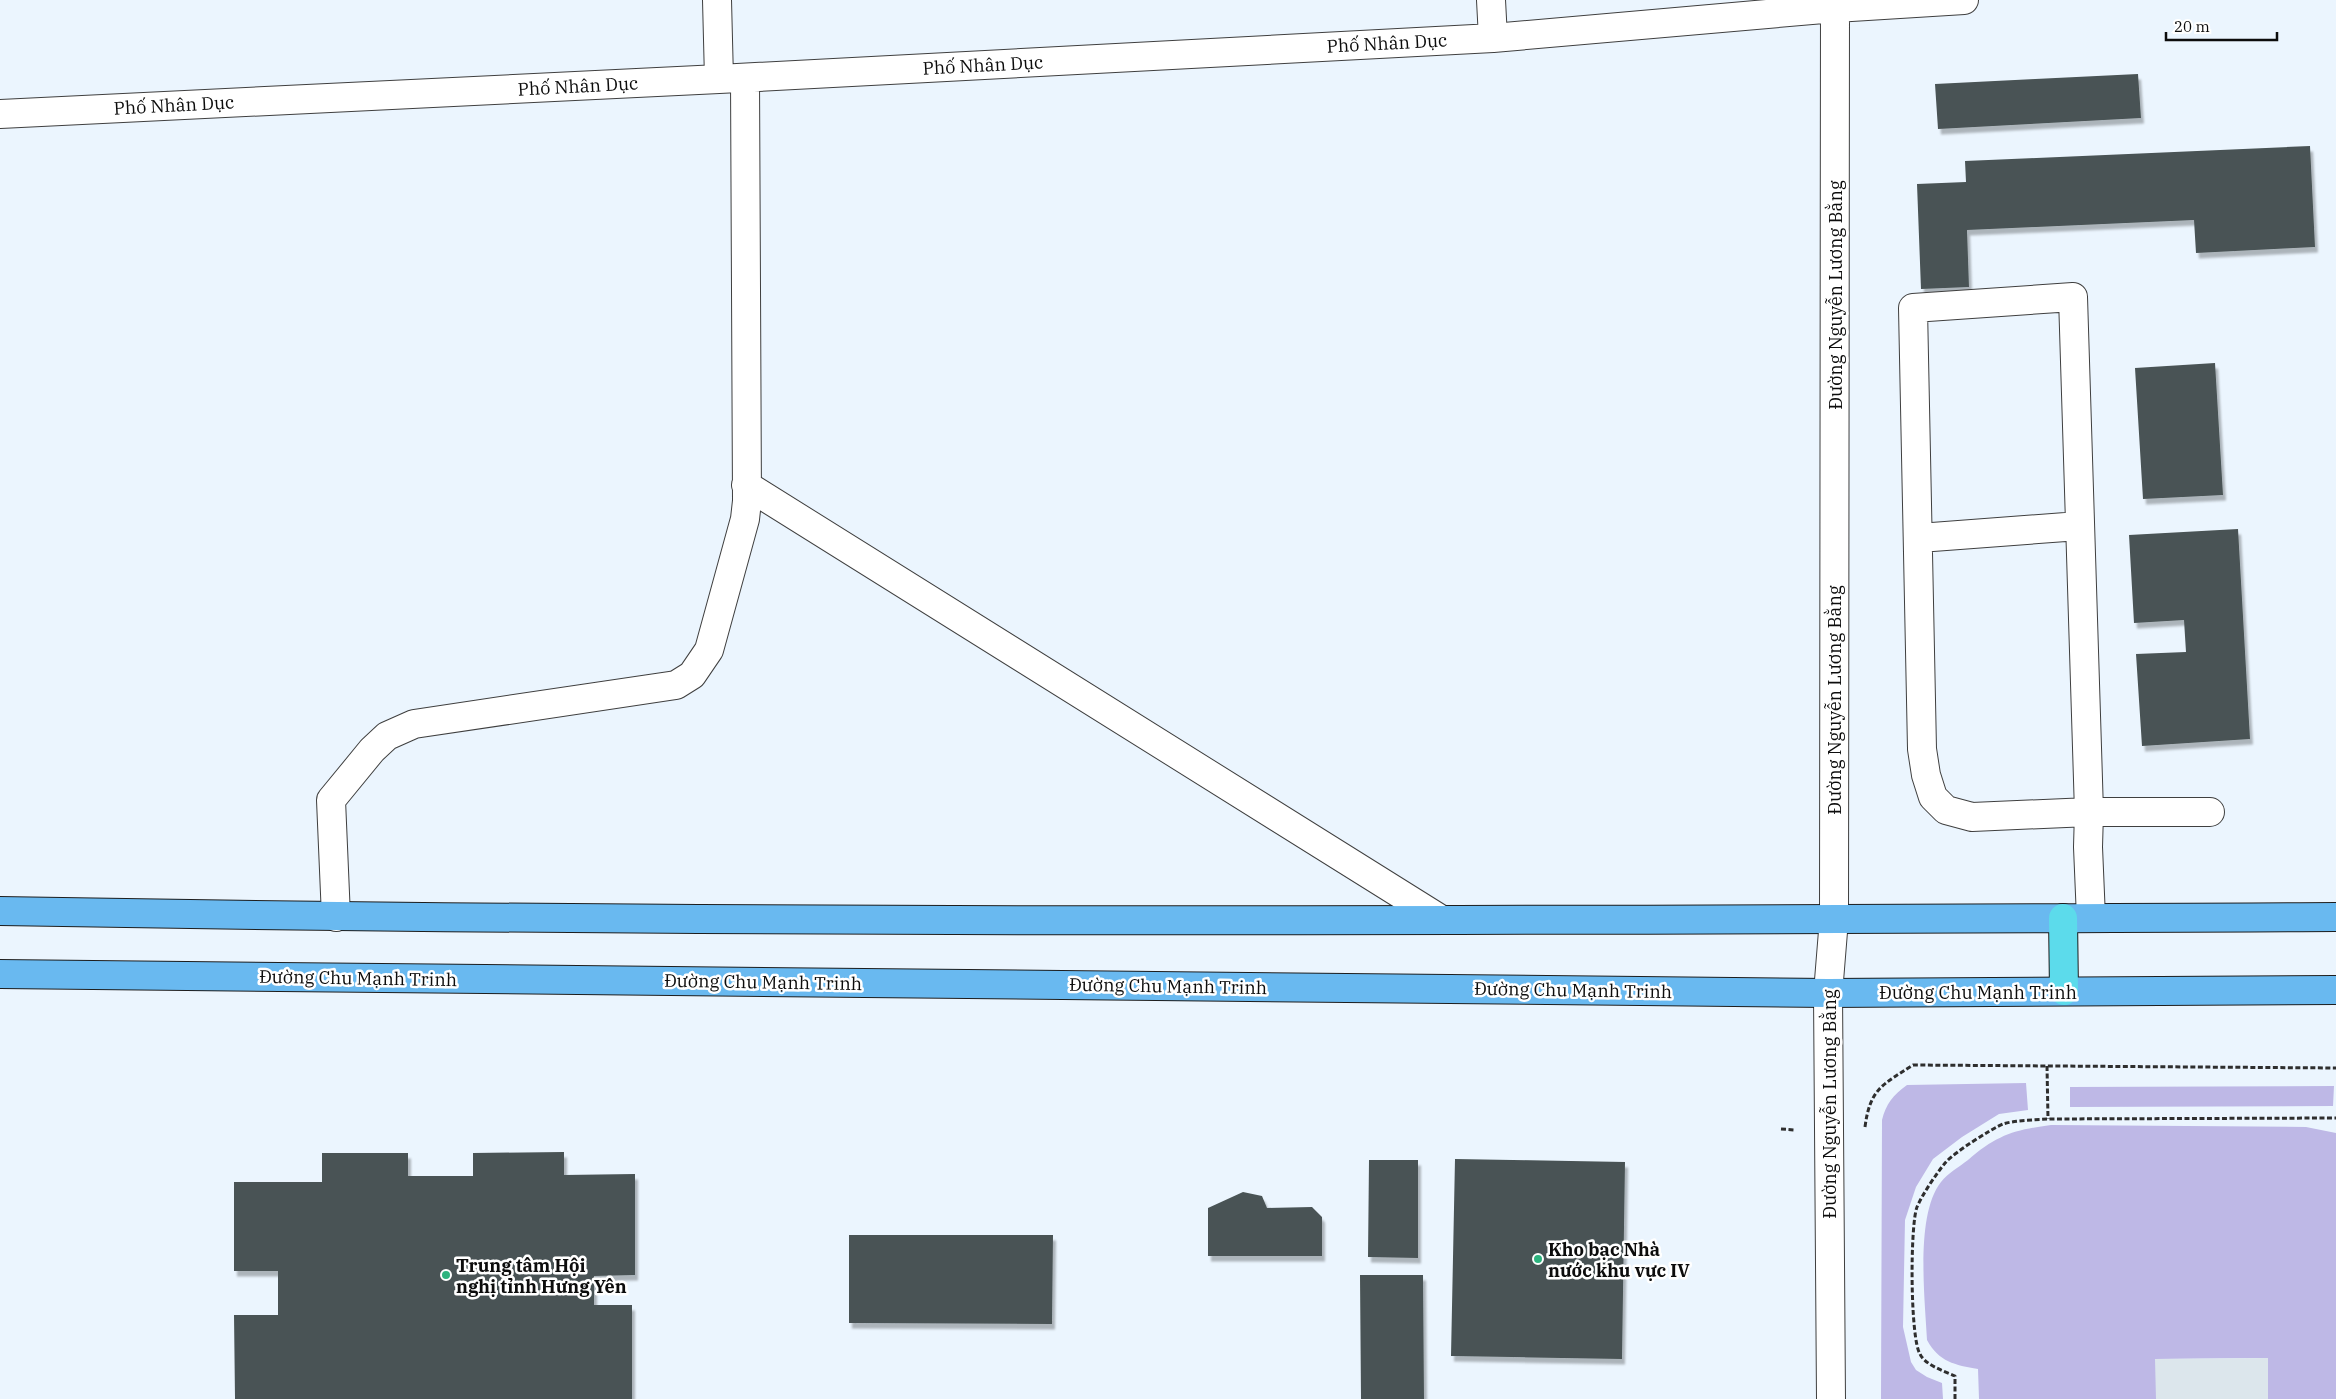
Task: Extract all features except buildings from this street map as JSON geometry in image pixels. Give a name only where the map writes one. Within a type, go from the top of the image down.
[{"type":"highway","points":[[2063,918],[2064,991]]},
{"type":"main road","points":[[0,911],[336,917],[1442,920],[2336,917]]},
{"type":"main road","name":"Đường Chu Mạnh Trinh","points":[[0,974],[1828,993],[2336,990]]},
{"type":"street","points":[[336,917],[331,800],[372,750],[387,736],[414,724],[676,685],[692,675],[709,650],[745,519],[746,485],[732,79],[717,0]]},
{"type":"street","points":[[1491,0],[1493,38]]},
{"type":"street","name":"Phố Nhân Dục","points":[[0,114],[732,79],[1493,38],[1835,4],[1964,0]]},
{"type":"street","name":"Đường Nguyễn Lương Bằng","points":[[1831,1399],[1828,993],[1834,919],[1835,4]]},
{"type":"street","points":[[2091,918],[2088,847],[2089,812],[2073,297],[1913,308],[1922,750],[1926,775],[1933,797],[1946,810],[1972,817],[2089,812],[2210,812]]},
{"type":"street","points":[[746,485],[1442,920]]},
{"type":"street","points":[[1919,538],[2079,526]]},
{"type":"path","points":[[1864,1129],[1868,1105],[1881,1085],[1913,1065],[2336,1068]]},
{"type":"path","points":[[2047,1066],[2048,1119]]},
{"type":"path","points":[[1955,1399],[1955,1376],[1920,1356],[1916,1347],[1913,1243],[1917,1208],[1946,1162],[1978,1138],[2003,1124],[2048,1119],[2336,1118]]},
{"type":"shaded area","points":[[2026,1083],[2028,1110],[1999,1114],[1962,1137],[1933,1159],[1916,1187],[1905,1220],[1903,1327],[1911,1362],[1916,1370],[1942,1383],[1943,1399],[1881,1399],[1882,1120],[1886,1109],[1894,1096],[1907,1085]]},
{"type":"shaded area","points":[[2334,1086],[2333,1106],[2070,1107],[2070,1087]]},
{"type":"shaded area","points":[[2051,1125],[2306,1127],[2336,1133],[2336,1399],[2268,1399],[2267,1358],[2156,1359],[2156,1399],[1979,1399],[1978,1369],[1955,1364],[1942,1358],[1927,1340],[1924,1258],[1928,1215],[1933,1197],[1941,1182],[1978,1152],[2006,1135],[2026,1129]]},
{"type":"shaded area","points":[[2268,1358],[2268,1399],[2156,1399],[2155,1359]]},
{"type":"place","name":"Kho bạc Nhà nước khu vực IV","points":[[1538,1259]]},
{"type":"place","name":"Trung tâm Hội nghị tỉnh Hưng Yên","points":[[446,1275]]}]
